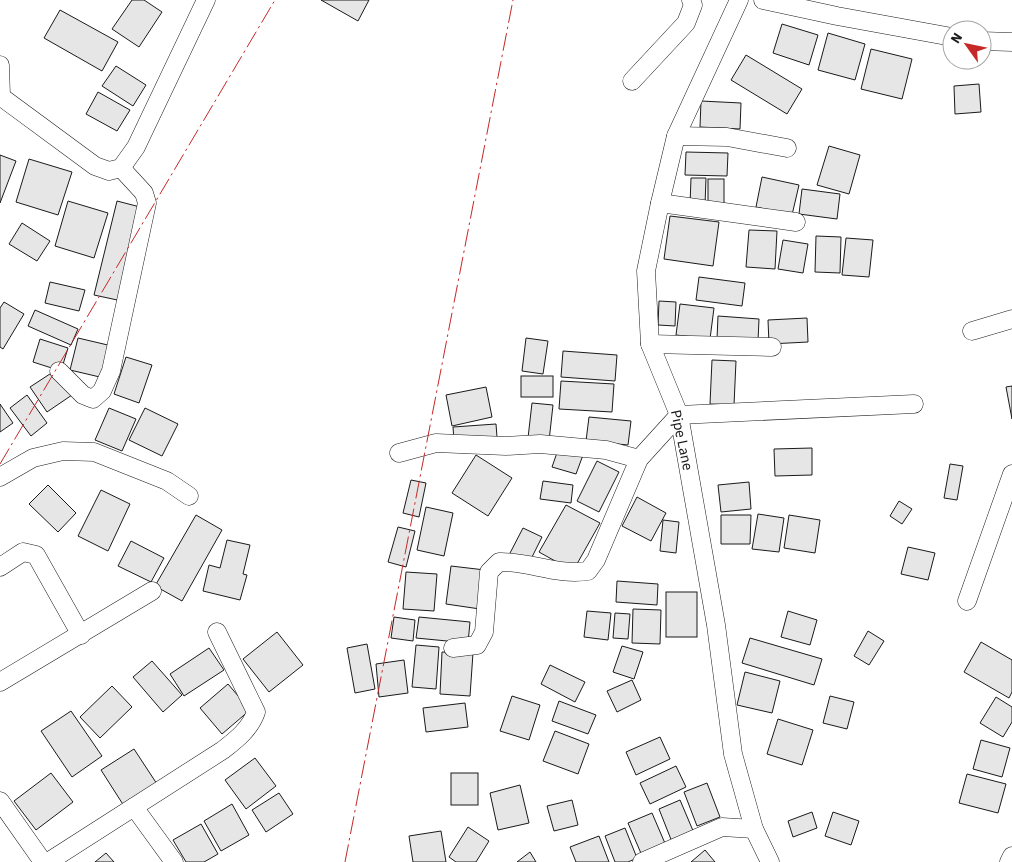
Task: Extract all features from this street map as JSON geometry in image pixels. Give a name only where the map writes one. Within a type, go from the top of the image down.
[{"type":"street","points":[[0,65],[0,96],[95,166],[109,171],[121,168],[136,147],[206,0]]},
{"type":"street","points":[[632,81],[686,23],[693,5],[691,0]]},
{"type":"street","name":"Pipe Lane","points":[[739,0],[676,136],[646,271],[650,344],[679,415],[716,625],[733,754],[754,829],[766,860]]},
{"type":"street","points":[[763,0],[837,16],[942,34]]},
{"type":"street","points":[[992,41],[1012,42]]},
{"type":"street","points":[[676,136],[727,137],[787,148]]},
{"type":"street","points":[[59,371],[83,395],[93,399],[102,391],[111,371],[147,203],[144,193],[121,168]]},
{"type":"street","points":[[660,203],[796,222]]},
{"type":"street","points":[[972,331],[1012,318]]},
{"type":"street","points":[[650,344],[772,347]]},
{"type":"street","points":[[454,648],[477,646],[484,632],[489,572],[498,562],[512,562],[575,574],[588,571],[596,560],[640,459],[679,415],[914,404]]},
{"type":"street","points":[[400,453],[436,443],[506,446],[540,444],[606,450],[640,459]]},
{"type":"street","points":[[0,477],[33,458],[63,451],[94,452],[167,482],[189,496]]},
{"type":"street","points":[[967,601],[1012,474]]},
{"type":"street","points":[[0,567],[23,552],[36,556],[81,635]]},
{"type":"street","points":[[0,682],[152,591]]},
{"type":"street","points":[[48,862],[223,750],[239,738],[252,723],[256,712],[217,632]]},
{"type":"street","points":[[0,801],[42,862]]},
{"type":"street","points":[[134,807],[174,862]]},
{"type":"street","points":[[642,862],[722,827],[754,829]]},
{"type":"street","points":[[1009,862],[1012,856]]},
{"type":"building","points":[[132,0],[144,0],[162,12],[139,47],[112,29]]},
{"type":"building","points":[[321,0],[369,0],[358,21]]},
{"type":"building","points":[[60,10],[118,42],[102,71],[44,38]]},
{"type":"building","points":[[782,24],[818,35],[809,65],[773,53]]},
{"type":"building","points":[[828,33],[865,44],[855,80],[818,70]]},
{"type":"building","points":[[871,49],[912,59],[902,99],[861,89]]},
{"type":"building","points":[[746,55],[802,89],[787,114],[731,80]]},
{"type":"building","points":[[116,66],[146,85],[133,106],[102,86]]},
{"type":"building","points":[[979,84],[981,112],[955,114],[954,86]]},
{"type":"building","points":[[98,92],[130,110],[117,131],[86,114]]},
{"type":"building","points":[[701,101],[741,103],[740,129],[700,127]]},
{"type":"building","points":[[829,146],[860,155],[849,194],[817,185]]},
{"type":"building","points":[[686,152],[728,153],[727,176],[685,175]]},
{"type":"building","points":[[0,155],[16,161],[0,203]]},
{"type":"building","points":[[29,159],[72,172],[58,215],[16,202]]},
{"type":"building","points":[[762,177],[799,185],[792,215],[756,207]]},
{"type":"building","points":[[691,178],[706,178],[705,205],[690,205]]},
{"type":"building","points":[[708,179],[724,179],[724,204],[708,204]]},
{"type":"building","points":[[802,189],[840,194],[837,219],[799,214]]},
{"type":"building","points":[[68,201],[108,213],[94,258],[55,246]]},
{"type":"building","points":[[117,201],[144,208],[122,301],[94,295]]},
{"type":"building","points":[[670,216],[719,222],[713,266],[664,259]]},
{"type":"building","points":[[22,223],[50,241],[37,261],[9,244]]},
{"type":"building","points":[[749,230],[777,231],[775,269],[746,267]]},
{"type":"building","points":[[816,236],[841,237],[840,273],[815,272]]},
{"type":"building","points":[[846,238],[873,240],[869,277],[842,275]]},
{"type":"building","points":[[783,240],[808,244],[803,273],[778,269]]},
{"type":"building","points":[[699,277],[745,283],[742,306],[696,300]]},
{"type":"building","points":[[50,282],[85,290],[79,311],[45,303]]},
{"type":"building","points":[[659,301],[676,302],[675,326],[658,325]]},
{"type":"building","points":[[4,302],[24,314],[3,349],[0,347],[0,308]]},
{"type":"building","points":[[680,304],[714,308],[710,339],[676,335]]},
{"type":"building","points":[[35,310],[78,329],[71,345],[28,326]]},
{"type":"building","points":[[718,316],[759,319],[758,341],[717,339]]},
{"type":"building","points":[[807,318],[808,342],[769,344],[768,320]]},
{"type":"building","points":[[78,338],[112,346],[104,378],[70,370]]},
{"type":"building","points":[[526,338],[548,341],[543,374],[522,371]]},
{"type":"building","points":[[40,339],[68,348],[61,371],[33,362]]},
{"type":"building","points":[[563,351],[617,355],[615,381],[561,377]]},
{"type":"building","points":[[126,357],[152,365],[139,403],[114,394]]},
{"type":"building","points":[[712,360],[736,361],[734,405],[710,404]]},
{"type":"building","points":[[56,370],[72,395],[47,412],[30,387]]},
{"type":"building","points":[[521,376],[553,376],[553,397],[521,397]]},
{"type":"building","points":[[561,381],[614,384],[612,412],[559,409]]},
{"type":"building","points":[[1012,386],[1012,419],[1006,387]]},
{"type":"building","points":[[486,387],[492,417],[452,426],[446,395]]},
{"type":"building","points":[[27,395],[47,423],[31,436],[10,408]]},
{"type":"building","points":[[532,403],[553,405],[549,441],[528,438]]},
{"type":"building","points":[[0,404],[13,423],[0,432]]},
{"type":"building","points":[[109,408],[136,419],[122,451],[95,440]]},
{"type":"building","points":[[145,408],[178,424],[162,456],[129,440]]},
{"type":"building","points":[[589,417],[631,421],[628,445],[586,441]]},
{"type":"building","points":[[496,424],[497,437],[454,441],[453,427]]},
{"type":"building","points":[[559,447],[583,455],[576,474],[552,467]]},
{"type":"building","points":[[812,448],[812,475],[775,476],[774,449]]},
{"type":"building","points":[[476,455],[512,478],[488,516],[452,493]]},
{"type":"building","points":[[597,461],[619,472],[599,512],[577,501]]},
{"type":"building","points":[[950,464],[963,466],[957,500],[944,498]]},
{"type":"building","points":[[411,480],[426,483],[419,517],[403,513]]},
{"type":"building","points":[[543,481],[573,485],[571,503],[540,499]]},
{"type":"building","points":[[749,482],[751,509],[721,512],[718,485]]},
{"type":"building","points":[[48,485],[76,513],[58,532],[29,504]]},
{"type":"building","points":[[101,490],[130,504],[108,551],[78,536]]},
{"type":"building","points":[[637,497],[666,513],[651,541],[622,526]]},
{"type":"building","points":[[899,501],[912,509],[902,524],[890,516]]},
{"type":"building","points":[[566,505],[600,523],[573,571],[539,552]]},
{"type":"building","points":[[426,507],[453,513],[444,556],[417,550]]},
{"type":"building","points":[[758,514],[784,518],[779,552],[752,549]]},
{"type":"building","points":[[196,515],[222,530],[182,601],[155,586]]},
{"type":"building","points":[[721,515],[751,515],[750,544],[721,544]]},
{"type":"building","points":[[789,515],[820,520],[815,553],[784,548]]},
{"type":"building","points":[[663,520],[679,522],[676,553],[660,551]]},
{"type":"building","points":[[398,527],[415,531],[406,567],[388,562]]},
{"type":"building","points":[[523,528],[542,537],[528,565],[509,555]]},
{"type":"building","points":[[227,540],[250,545],[243,574],[247,575],[240,600],[203,591],[209,565],[220,568]]},
{"type":"building","points":[[131,541],[164,558],[151,582],[118,566]]},
{"type":"building","points":[[908,547],[935,553],[928,580],[901,574]]},
{"type":"building","points":[[451,566],[485,570],[480,609],[446,604]]},
{"type":"building","points":[[406,572],[437,574],[434,611],[403,609]]},
{"type":"building","points":[[617,581],[658,584],[657,605],[616,602]]},
{"type":"building","points":[[666,592],[697,592],[697,637],[666,637]]},
{"type":"building","points":[[633,609],[661,610],[660,644],[632,643]]},
{"type":"building","points":[[587,611],[611,613],[608,640],[584,637]]},
{"type":"building","points":[[788,611],[817,620],[810,645],[781,637]]},
{"type":"building","points":[[615,613],[630,614],[628,639],[613,638]]},
{"type":"building","points":[[394,617],[415,620],[413,641],[391,638]]},
{"type":"building","points":[[419,617],[470,622],[468,643],[416,638]]},
{"type":"building","points":[[868,631],[884,641],[869,665],[854,656]]},
{"type":"building","points":[[277,632],[303,665],[269,692],[243,659]]},
{"type":"building","points":[[750,638],[822,659],[814,685],[742,663]]},
{"type":"building","points":[[981,642],[1012,660],[1012,692],[1009,698],[964,672]]},
{"type":"building","points":[[367,644],[375,689],[355,693],[347,648]]},
{"type":"building","points":[[416,645],[439,647],[436,689],[412,687]]},
{"type":"building","points":[[622,646],[643,652],[634,679],[613,672]]},
{"type":"building","points":[[209,648],[224,670],[184,696],[170,674]]},
{"type":"building","points":[[442,652],[473,653],[470,696],[440,694]]},
{"type":"building","points":[[404,660],[408,693],[379,697],[376,664]]},
{"type":"building","points":[[152,661],[182,695],[163,712],[133,677]]},
{"type":"building","points":[[550,665],[585,682],[575,702],[541,684]]},
{"type":"building","points":[[745,672],[780,681],[772,713],[737,705]]},
{"type":"building","points":[[632,680],[641,700],[617,712],[607,691]]},
{"type":"building","points":[[228,684],[250,710],[222,734],[200,708]]},
{"type":"building","points":[[112,686],[132,707],[100,738],[80,717]]},
{"type":"building","points":[[512,696],[540,705],[529,740],[500,731]]},
{"type":"building","points":[[830,696],[854,702],[847,729],[823,723]]},
{"type":"building","points":[[996,697],[1012,707],[1012,722],[1003,737],[980,723]]},
{"type":"building","points":[[559,701],[596,715],[588,734],[552,721]]},
{"type":"building","points":[[465,703],[468,727],[426,732],[423,708]]},
{"type":"building","points":[[71,711],[102,756],[72,777],[41,731]]},
{"type":"building","points":[[778,719],[813,730],[802,765],[767,754]]},
{"type":"building","points":[[555,731],[589,744],[578,774],[543,761]]},
{"type":"building","points":[[660,737],[670,759],[636,775],[626,752]]},
{"type":"building","points":[[981,740],[1010,748],[1002,777],[973,769]]},
{"type":"building","points":[[134,749],[157,784],[124,806],[101,770]]},
{"type":"building","points":[[255,758],[276,786],[246,809],[225,780]]},
{"type":"building","points":[[676,766],[686,787],[650,804],[640,783]]},
{"type":"building","points":[[51,773],[73,802],[36,830],[14,801]]},
{"type":"building","points":[[451,773],[478,773],[478,805],[451,805]]},
{"type":"building","points":[[967,774],[1006,784],[998,813],[959,803]]},
{"type":"building","points":[[707,783],[720,817],[697,826],[684,792]]},
{"type":"building","points":[[520,785],[529,823],[498,830],[490,793]]},
{"type":"building","points":[[279,793],[293,814],[266,832],[252,810]]},
{"type":"building","points":[[572,800],[578,825],[554,831],[547,806]]},
{"type":"building","points":[[680,800],[694,833],[672,842],[659,809]]},
{"type":"building","points":[[232,804],[249,835],[221,851],[204,821]]},
{"type":"building","points":[[812,812],[817,828],[793,837],[788,821]]},
{"type":"building","points":[[833,812],[859,821],[851,845],[825,836]]},
{"type":"building","points":[[652,813],[667,848],[643,858],[628,823]]},
{"type":"building","points":[[201,824],[218,854],[204,862],[186,862],[173,840]]},
{"type":"building","points":[[468,827],[489,841],[476,862],[456,862],[449,857]]},
{"type":"building","points":[[625,828],[637,858],[628,862],[615,862],[605,836]]},
{"type":"building","points":[[441,831],[446,862],[413,862],[409,836]]},
{"type":"building","points":[[599,836],[609,862],[576,862],[570,847]]},
{"type":"building","points":[[705,850],[715,862],[691,862]]},
{"type":"building","points":[[530,852],[536,862],[517,862]]},
{"type":"building","points":[[106,853],[114,862],[95,862]]},
{"type":"power","points":[[0,464],[275,0]]},
{"type":"power","points":[[345,862],[513,0]]}]
